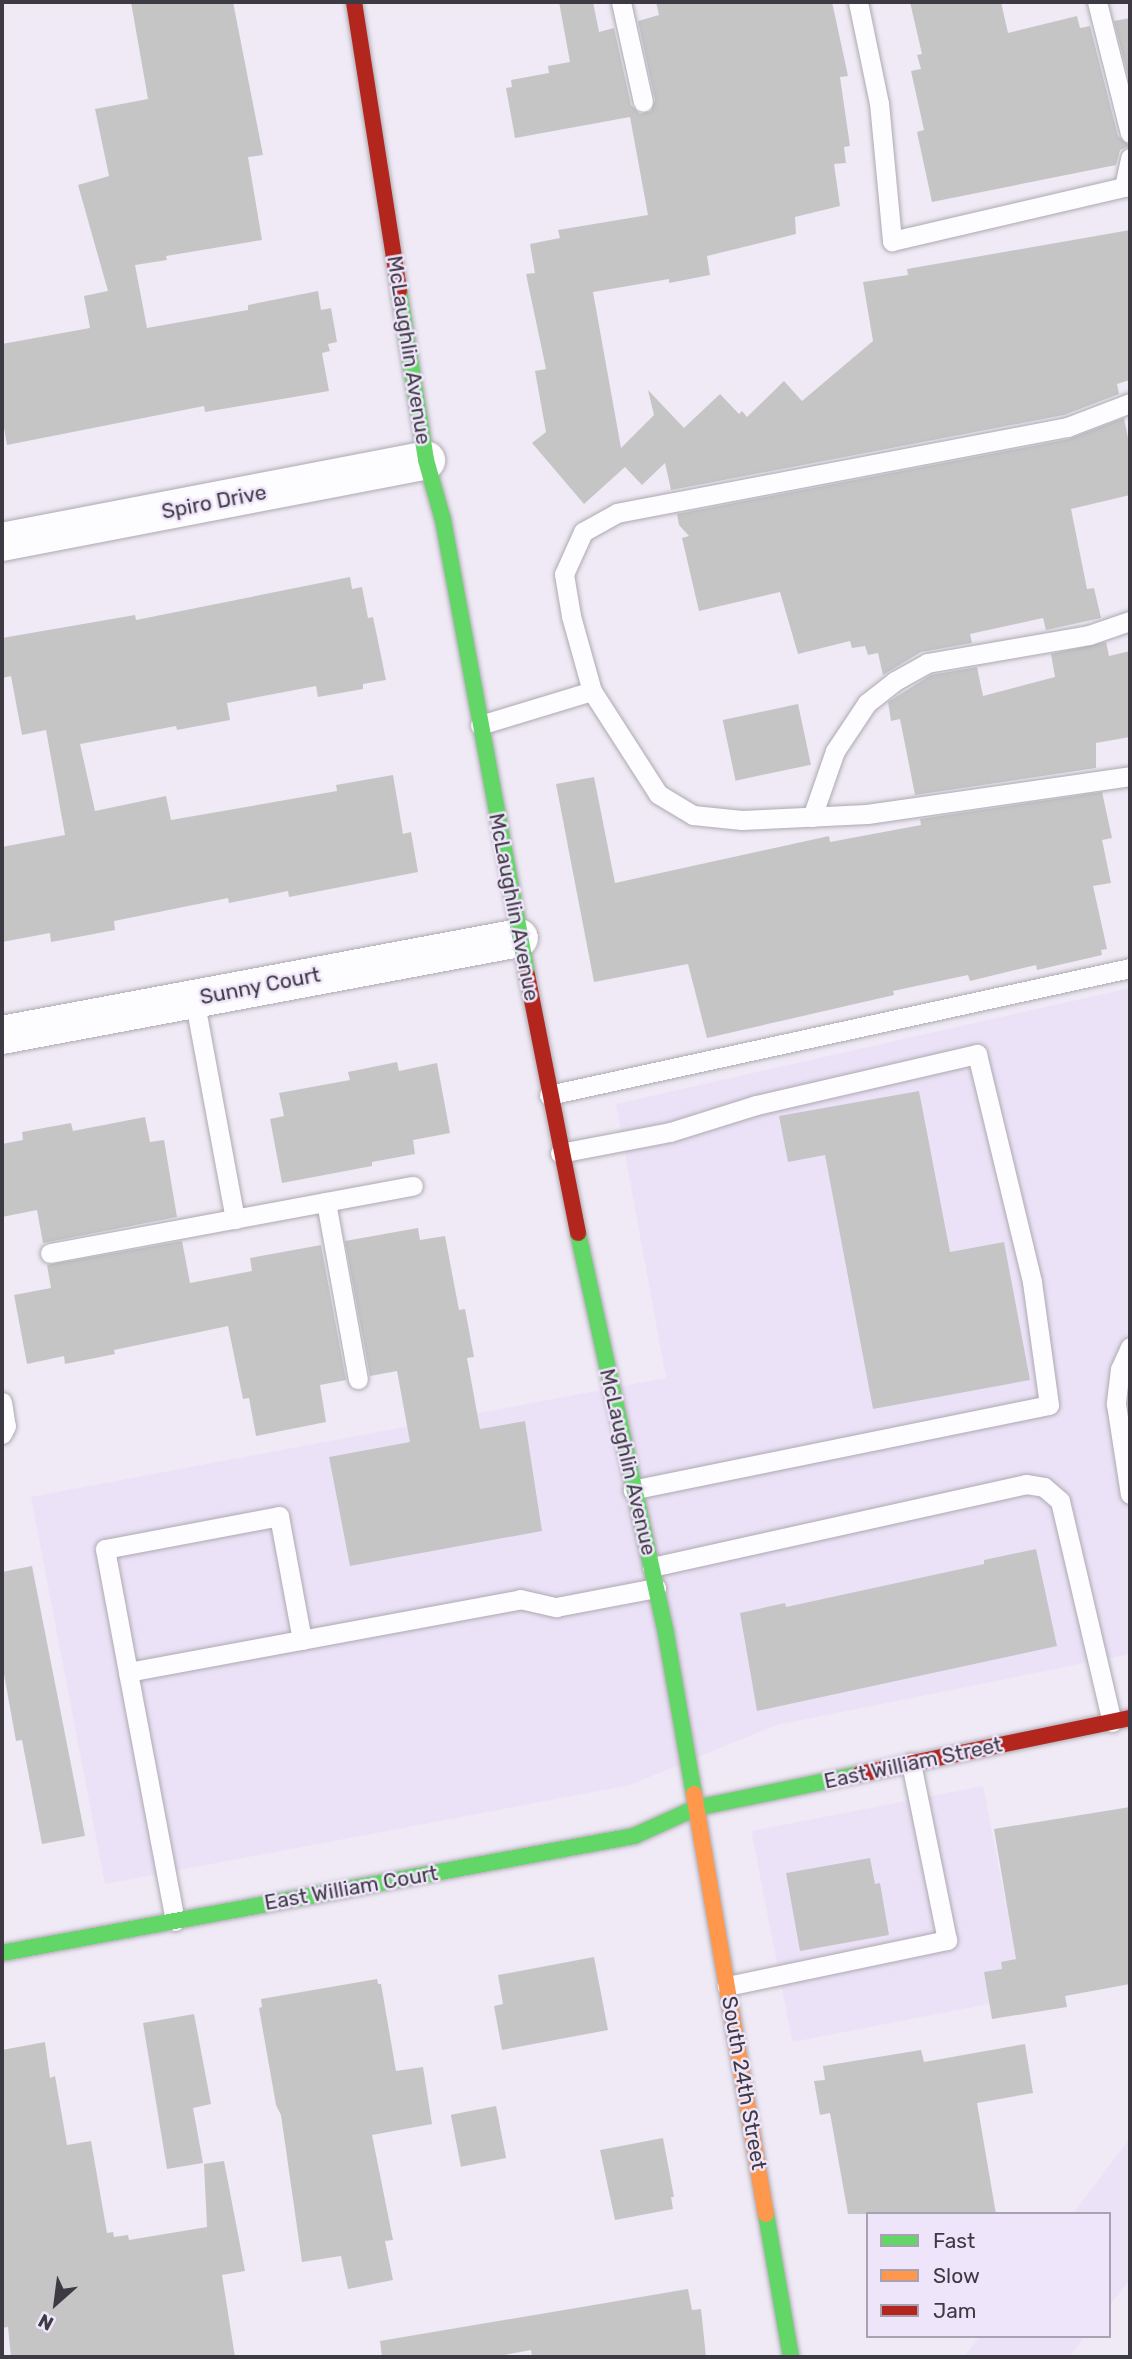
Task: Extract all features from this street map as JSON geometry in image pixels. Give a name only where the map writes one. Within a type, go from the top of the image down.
[{"type":"main road","name":"McLaughlin Avenue","points":[[354,2],[426,460],[443,520],[560,1153],[652,1567],[696,1808]]},
{"type":"main road","name":"East William Street","points":[[696,1808],[1121,1720]]},
{"type":"main road","name":"East William Court","points":[[2,1953],[634,1836],[696,1808]]},
{"type":"main road","name":"South 24th Street","points":[[696,1808],[791,2357]]},
{"type":"street","name":"Spiro Drive","points":[[2,542],[426,460]]},
{"type":"street","name":"Sunny Court","points":[[2,1035],[519,938]]},
{"type":"lane","points":[[621,2],[643,102]]},
{"type":"lane","points":[[858,2],[878,103],[892,242],[1124,187],[1130,158]]},
{"type":"lane","points":[[1097,2],[1130,133]]},
{"type":"lane","points":[[1130,403],[1066,427],[617,513],[583,533],[564,574],[571,616],[592,691],[659,794],[694,815],[742,820],[867,814],[1130,776]]},
{"type":"lane","points":[[812,817],[835,751],[867,703],[895,681],[927,663],[1089,635],[1130,621]]},
{"type":"lane","points":[[480,725],[592,691]]},
{"type":"lane","points":[[549,1095],[1130,968]]},
{"type":"lane","points":[[194,998],[235,1219]]},
{"type":"lane","points":[[560,1153],[670,1132],[755,1105],[977,1054],[1032,1282],[1049,1405],[633,1490]]},
{"type":"lane","points":[[50,1253],[413,1186]]},
{"type":"lane","points":[[326,1202],[358,1379]]},
{"type":"lane","points":[[1130,1347],[1120,1368],[1116,1404],[1125,1479],[1130,1494]]},
{"type":"lane","points":[[2,1402],[6,1426],[2,1434]]},
{"type":"lane","points":[[652,1567],[1026,1484],[1044,1487],[1060,1501],[1121,1720]]},
{"type":"lane","points":[[175,1921],[105,1549],[279,1517],[302,1640]]},
{"type":"lane","points":[[128,1672],[520,1599],[556,1607],[656,1588]]},
{"type":"lane","points":[[727,1986],[947,1940],[911,1763]]},
{"type":"shaded area","points":[[1130,988],[1130,1654],[776,1725],[630,1785],[105,1884],[31,1497],[666,1378],[616,1104]]},
{"type":"shaded area","points":[[983,1786],[1024,1997],[792,2042],[751,1831]]},
{"type":"shaded area","points":[[1130,2138],[1130,2279],[1111,2303],[1111,2212],[1074,2212]]},
{"type":"shaded area","points":[[978,2338],[1083,2338],[1069,2357],[964,2357]]},
{"type":"building","points":[[131,2],[233,2],[263,155],[248,157],[262,240],[166,256],[167,260],[135,265],[147,328],[248,310],[248,305],[318,291],[321,310],[331,308],[337,342],[328,344],[330,351],[322,353],[329,391],[205,412],[204,406],[7,445],[2,416],[2,344],[90,328],[84,296],[108,291],[78,185],[109,176],[95,109],[148,99]]},
{"type":"building","points":[[559,2],[593,2],[599,32],[614,28],[631,105],[640,114],[651,111],[655,100],[638,21],[659,15],[656,2],[832,2],[848,76],[840,77],[850,146],[844,147],[846,163],[834,164],[840,206],[795,217],[796,234],[707,256],[710,275],[593,292],[621,448],[654,415],[648,390],[684,428],[720,394],[739,414],[742,411],[747,417],[784,381],[802,401],[873,341],[863,282],[908,275],[907,269],[1130,230],[1130,380],[1117,384],[1119,394],[1064,415],[671,490],[665,463],[642,485],[625,467],[584,504],[532,443],[546,432],[535,371],[546,369],[526,274],[535,273],[530,244],[560,238],[558,230],[648,215],[630,117],[515,138],[506,88],[512,87],[511,80],[549,73],[548,66],[570,62]]},
{"type":"building","points":[[910,2],[1001,2],[1008,33],[1077,16],[1080,28],[1090,26],[1118,136],[1130,146],[1120,150],[1116,165],[932,202],[917,132],[924,130],[911,71],[921,69],[917,55],[922,54]]},
{"type":"building","points":[[1130,18],[1130,84],[1114,21]]},
{"type":"building","points":[[1124,418],[1130,448],[1130,495],[1071,509],[1087,589],[1094,588],[1101,618],[1046,630],[1043,618],[970,634],[972,643],[921,652],[883,675],[878,653],[868,655],[865,646],[852,648],[850,641],[798,654],[780,592],[699,611],[682,538],[689,536],[679,525],[677,514],[1069,439]]},
{"type":"building","points":[[350,577],[352,589],[362,587],[368,618],[373,617],[386,680],[363,684],[363,689],[318,697],[316,686],[227,703],[230,720],[177,730],[176,726],[80,744],[95,811],[166,796],[171,820],[337,791],[336,785],[393,775],[403,834],[411,832],[418,872],[289,897],[288,891],[229,903],[228,898],[114,921],[115,930],[51,942],[50,933],[2,942],[2,847],[65,835],[46,730],[22,735],[11,676],[2,678],[2,638],[135,615],[136,620]]},
{"type":"building","points":[[1106,642],[1109,656],[1130,651],[1130,737],[1096,743],[1096,768],[915,795],[900,719],[891,721],[888,702],[931,675],[977,667],[983,696],[1055,677],[1051,654]]},
{"type":"building","points":[[798,704],[811,765],[736,781],[723,720]]},
{"type":"building","points":[[594,777],[615,883],[829,836],[830,842],[921,825],[920,819],[1102,792],[1112,838],[1102,840],[1111,883],[1093,886],[1107,949],[1101,950],[1102,955],[1037,970],[1036,965],[970,981],[968,975],[893,991],[894,995],[707,1038],[688,964],[594,982],[556,784]]},
{"type":"building","points":[[397,1062],[399,1071],[437,1063],[450,1133],[413,1140],[415,1154],[372,1162],[372,1166],[282,1183],[270,1119],[284,1116],[279,1093],[350,1080],[348,1072]]},
{"type":"building","points":[[919,1091],[950,1252],[1004,1242],[1030,1380],[873,1409],[825,1155],[788,1162],[779,1116]]},
{"type":"building","points":[[145,1117],[150,1142],[164,1140],[177,1217],[43,1243],[37,1210],[2,1217],[2,1144],[23,1140],[22,1132],[71,1123],[73,1131]]},
{"type":"building","points":[[418,1228],[420,1240],[445,1236],[459,1310],[465,1309],[474,1357],[467,1358],[480,1429],[525,1421],[542,1531],[350,1566],[329,1457],[410,1442],[397,1371],[370,1376],[345,1241]]},
{"type":"building","points":[[182,1241],[190,1283],[252,1271],[250,1258],[321,1245],[346,1380],[320,1385],[326,1422],[256,1436],[249,1398],[243,1399],[228,1326],[114,1350],[115,1354],[65,1364],[64,1356],[27,1364],[14,1295],[51,1288],[47,1265]]},
{"type":"building","points":[[1036,1549],[1057,1646],[757,1711],[740,1613],[785,1603],[786,1607],[984,1564],[984,1560]]},
{"type":"building","points":[[32,1566],[85,1836],[42,1844],[22,1740],[16,1741],[2,1663],[2,1572]]},
{"type":"building","points":[[1130,1807],[1130,1984],[1065,1996],[1067,2007],[992,2019],[984,1972],[1002,1969],[1001,1962],[1016,1959],[994,1829]]},
{"type":"building","points":[[870,1858],[875,1884],[880,1883],[889,1935],[800,1951],[786,1873]]},
{"type":"building","points":[[594,1957],[608,2030],[502,2050],[494,2006],[503,2004],[498,1975]]},
{"type":"building","points":[[377,1979],[378,1984],[381,1984],[396,2071],[423,2067],[432,2124],[372,2135],[393,2240],[385,2241],[393,2280],[348,2289],[341,2256],[302,2262],[281,2115],[276,2105],[259,2008],[262,2007],[261,1999]]},
{"type":"building","points":[[194,2014],[211,2104],[193,2108],[203,2163],[167,2169],[143,2023]]},
{"type":"building","points":[[45,2042],[50,2078],[55,2076],[67,2145],[91,2141],[107,2233],[113,2232],[114,2237],[128,2235],[129,2240],[207,2227],[204,2164],[224,2161],[245,2271],[222,2275],[235,2357],[11,2357],[8,2327],[2,2328],[2,2050]]},
{"type":"building","points":[[1025,2044],[1033,2093],[977,2103],[996,2212],[848,2214],[830,2113],[820,2115],[814,2081],[825,2080],[823,2066],[921,2050],[924,2062]]},
{"type":"building","points":[[496,2106],[506,2158],[461,2167],[451,2115]]},
{"type":"building","points":[[663,2138],[674,2197],[671,2197],[673,2209],[615,2220],[600,2150]]},
{"type":"building","points":[[688,2289],[692,2310],[701,2309],[706,2357],[532,2357],[531,2350],[494,2357],[382,2357],[380,2341]]},
{"type":"traffic: fast","points":[[399,291],[426,460],[443,520],[527,975]]},
{"type":"traffic: fast","points":[[578,1233],[666,1634],[694,1794]]},
{"type":"traffic: fast","points":[[2,1953],[634,1836],[696,1808],[860,1774]]},
{"type":"traffic: fast","points":[[766,2214],[791,2357]]},
{"type":"traffic: slow","points":[[694,1794],[766,2214]]},
{"type":"traffic: jam","points":[[354,2],[399,291]]},
{"type":"traffic: jam","points":[[527,975],[578,1233]]},
{"type":"traffic: jam","points":[[860,1774],[1130,1718]]}]
